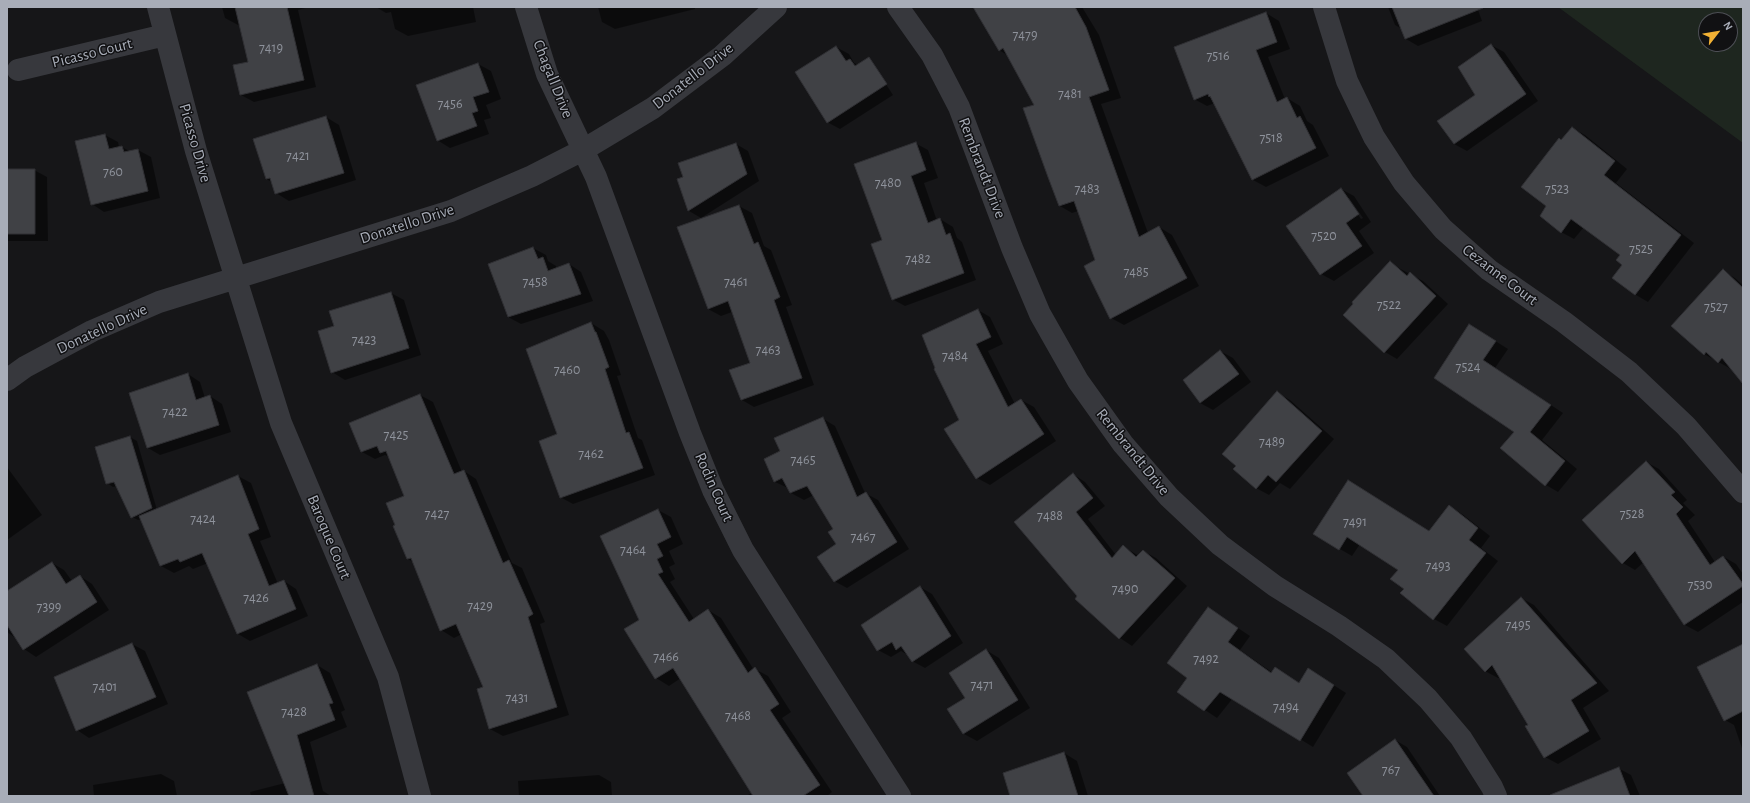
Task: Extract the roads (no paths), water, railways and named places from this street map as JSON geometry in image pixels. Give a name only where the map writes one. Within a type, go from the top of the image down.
[{"type":"street","name":"Picasso Drive","points":[[158,7],[196,151],[235,278]]},
{"type":"street","name":"Chagall Drive","points":[[526,7],[547,74],[583,150]]},
{"type":"street","name":"Donatello Drive","points":[[7,380],[25,367],[92,331],[159,302],[451,210],[532,176],[583,150],[653,108],[722,56],[776,7]]},
{"type":"street","name":"Rembrandt Drive","points":[[898,7],[932,55],[959,107],[1012,248],[1040,314],[1078,381],[1122,444],[1169,497],[1220,545],[1275,586],[1339,626],[1386,659],[1428,699],[1461,738],[1492,787],[1496,796]]},
{"type":"street","name":"Cezanne Court","points":[[1324,7],[1347,82],[1374,137],[1404,183],[1443,229],[1489,270],[1564,322],[1629,372],[1686,426],[1743,492]]},
{"type":"street","name":"Picasso Court","points":[[18,70],[165,35]]},
{"type":"street","name":"Rodin Court","points":[[583,150],[596,177],[687,426],[713,490],[743,550],[900,796]]},
{"type":"street","name":"Baroque Court","points":[[235,278],[281,423],[388,677],[420,796]]}]
